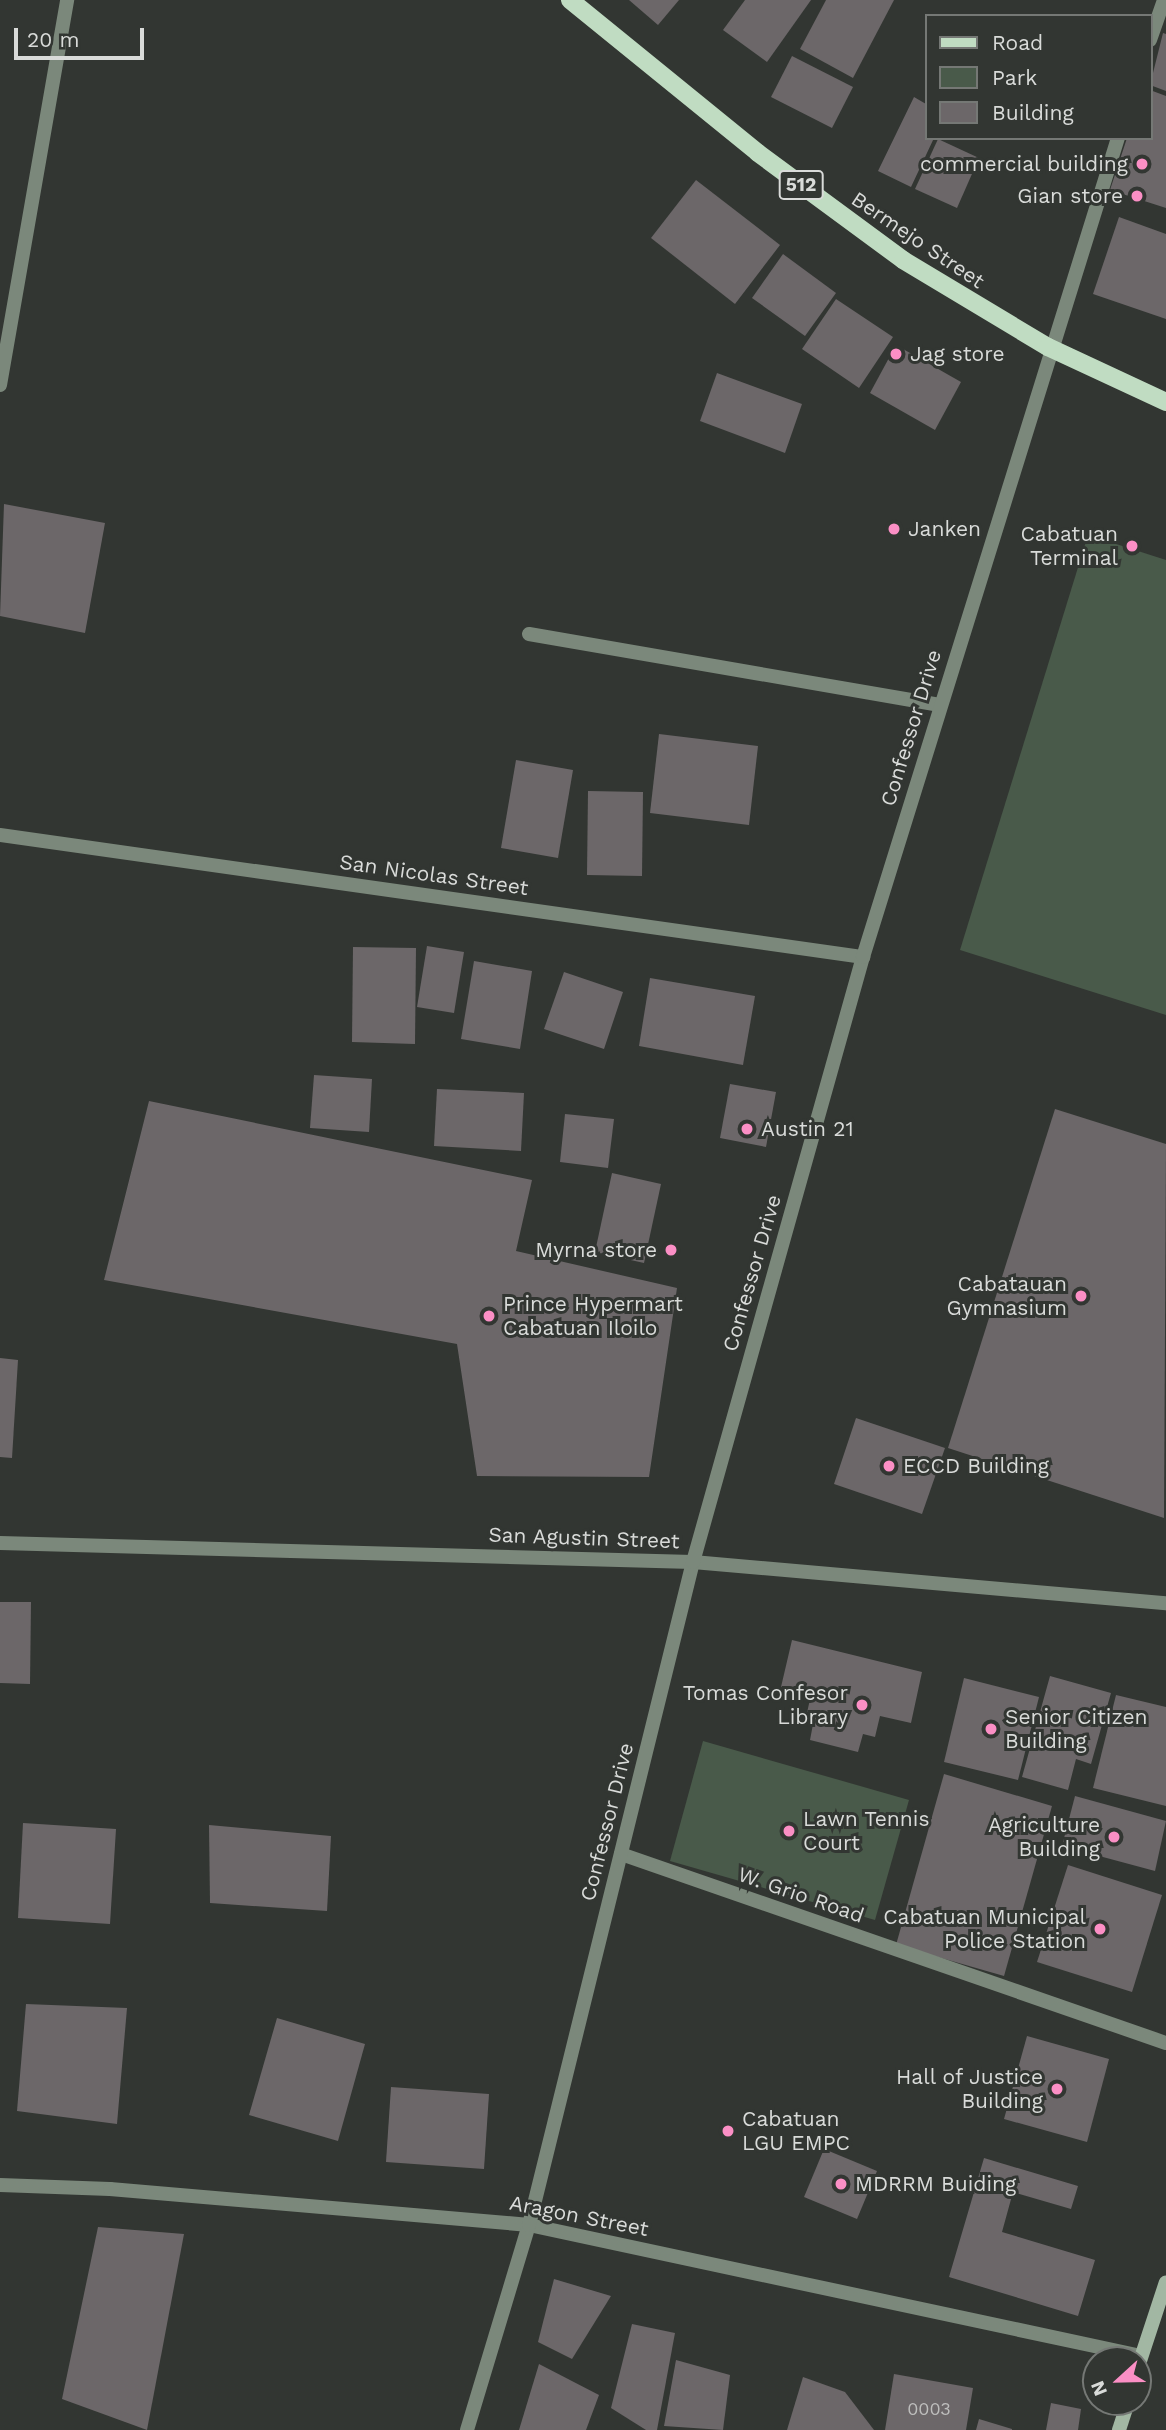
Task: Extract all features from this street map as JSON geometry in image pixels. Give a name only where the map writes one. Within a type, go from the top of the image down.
[{"type":"main road","name":"Bermejo Street","points":[[570,0],[832,209],[971,304],[1048,347],[1166,402]]},
{"type":"main road","points":[[1145,2346],[1166,2282]]},
{"type":"street","points":[[0,385],[67,0]]},
{"type":"street","points":[[1152,34],[1164,0]]},
{"type":"street","name":"Confessor Drive","points":[[467,2430],[529,2225],[693,1562],[863,957],[1048,347],[1117,140]]},
{"type":"street","points":[[529,634],[940,705]]},
{"type":"street","name":"San Nicolas Street","points":[[0,835],[863,957]]},
{"type":"street","name":"San Agustin Street","points":[[0,1543],[693,1562],[1166,1603]]},
{"type":"street","name":"W. Grio Road","points":[[621,1854],[1166,2043]]},
{"type":"street","name":"Aragon Street","points":[[0,2185],[110,2189],[529,2225],[1082,2349]]},
{"type":"green space","points":[[1088,535],[1166,560],[1166,1015],[960,950]]},
{"type":"green space","name":"Lawn Tennis Court","points":[[703,1741],[909,1800],[875,1920],[670,1861]]},
{"type":"building","points":[[629,0],[679,0],[658,25]]},
{"type":"building","points":[[745,0],[811,0],[767,62],[723,30]]},
{"type":"building","points":[[826,0],[894,0],[853,78],[800,49]]},
{"type":"building","points":[[1163,33],[1166,34],[1166,91],[1152,86]]},
{"type":"building","points":[[792,56],[853,87],[832,128],[771,97]]},
{"type":"building","name":"commercial building","points":[[1152,91],[1166,96],[1166,208],[1110,190],[1126,140],[1152,140]]},
{"type":"building","points":[[914,97],[925,103],[925,140],[933,140],[911,187],[878,171]]},
{"type":"building","points":[[938,140],[979,158],[957,208],[915,189]]},
{"type":"building","points":[[696,180],[780,245],[735,304],[651,238]]},
{"type":"building","points":[[1119,217],[1166,234],[1166,319],[1093,294]]},
{"type":"building","points":[[783,254],[836,293],[805,336],[752,298]]},
{"type":"building","points":[[836,299],[893,337],[859,388],[802,349]]},
{"type":"building","points":[[896,345],[961,382],[935,430],[870,393]]},
{"type":"building","points":[[717,373],[802,404],[785,453],[700,421]]},
{"type":"building","points":[[4,504],[105,523],[85,633],[0,616]]},
{"type":"building","points":[[659,734],[758,746],[749,825],[650,813]]},
{"type":"building","points":[[516,760],[573,770],[558,858],[501,848]]},
{"type":"building","points":[[588,791],[643,792],[642,876],[587,875]]},
{"type":"building","points":[[427,946],[464,952],[454,1013],[417,1007]]},
{"type":"building","points":[[353,947],[416,948],[415,1044],[352,1042]]},
{"type":"building","points":[[474,961],[532,971],[520,1049],[461,1039]]},
{"type":"building","points":[[564,972],[623,992],[604,1049],[544,1029]]},
{"type":"building","points":[[650,978],[755,996],[743,1065],[639,1046]]},
{"type":"building","points":[[314,1075],[372,1079],[369,1132],[310,1128]]},
{"type":"building","points":[[730,1084],[776,1092],[766,1147],[720,1138]]},
{"type":"building","points":[[437,1089],[524,1093],[521,1151],[434,1146]]},
{"type":"building","name":"Prince Hypermart Cabatuan Iloilo","points":[[149,1101],[532,1180],[516,1251],[677,1288],[649,1477],[477,1476],[457,1344],[104,1280]]},
{"type":"building","name":"Cabatauan Gymnasium","points":[[1055,1109],[1166,1144],[1164,1518],[948,1448]]},
{"type":"building","points":[[565,1114],[614,1119],[608,1168],[560,1162]]},
{"type":"building","points":[[612,1173],[661,1184],[644,1263],[595,1252]]},
{"type":"building","points":[[0,1358],[18,1360],[12,1458],[0,1457]]},
{"type":"building","name":"ECCD Building","points":[[856,1418],[945,1448],[922,1514],[834,1484]]},
{"type":"building","points":[[0,1602],[31,1602],[30,1684],[0,1683]]},
{"type":"building","name":"Tomas Confesor Library","points":[[792,1640],[922,1672],[911,1723],[880,1716],[875,1737],[863,1734],[858,1752],[810,1740],[814,1719],[806,1717],[811,1695],[781,1687]]},
{"type":"building","points":[[1050,1676],[1111,1693],[1091,1764],[1076,1759],[1068,1790],[1022,1777]]},
{"type":"building","name":"Senior Citizen Building","points":[[964,1678],[1039,1697],[1018,1780],[944,1762]]},
{"type":"building","points":[[1116,1695],[1166,1707],[1166,1806],[1093,1788]]},
{"type":"building","points":[[944,1774],[1052,1806],[1004,1976],[896,1945]]},
{"type":"building","name":"Agriculture Building","points":[[1075,1796],[1166,1821],[1155,1871],[1062,1846]]},
{"type":"building","points":[[23,1823],[116,1829],[110,1924],[18,1918]]},
{"type":"building","points":[[209,1825],[331,1836],[327,1911],[210,1903]]},
{"type":"building","name":"Cabatuan Municipal Police Station","points":[[1068,1865],[1162,1895],[1132,1992],[1037,1962]]},
{"type":"building","points":[[26,2004],[127,2008],[117,2124],[17,2111]]},
{"type":"building","points":[[277,2018],[365,2044],[338,2141],[249,2115]]},
{"type":"building","name":"Hall of Justice Building","points":[[1027,2036],[1109,2059],[1087,2142],[1004,2119]]},
{"type":"building","points":[[391,2087],[489,2094],[484,2169],[386,2162]]},
{"type":"building","name":"MDRRM Buiding","points":[[824,2149],[877,2171],[857,2219],[804,2197]]},
{"type":"building","points":[[984,2158],[1078,2186],[1071,2209],[1013,2192],[1002,2232],[1095,2260],[1078,2316],[949,2277]]},
{"type":"building","points":[[98,2227],[184,2234],[147,2430],[62,2399]]},
{"type":"building","points":[[554,2279],[611,2296],[572,2359],[538,2342]]},
{"type":"building","points":[[632,2324],[675,2333],[657,2430],[646,2430],[611,2408]]},
{"type":"building","points":[[676,2360],[730,2375],[723,2430],[664,2426]]},
{"type":"building","points":[[539,2364],[599,2395],[586,2430],[519,2430]]},
{"type":"building","points":[[894,2374],[973,2388],[966,2430],[885,2430]]},
{"type":"building","points":[[803,2377],[845,2392],[874,2430],[787,2430]]},
{"type":"building","points":[[1051,2403],[1081,2409],[1078,2430],[1046,2430]]},
{"type":"building","points":[[979,2419],[1012,2429],[1012,2430],[976,2430]]},
{"type":"place","name":"commercial building","points":[[1142,164]]},
{"type":"place","name":"Gian store","points":[[1137,196]]},
{"type":"place","name":"Jag store","points":[[896,354]]},
{"type":"place","name":"Janken","points":[[894,529]]},
{"type":"place","name":"Cabatuan Terminal","points":[[1132,546]]},
{"type":"place","name":"Austin 21","points":[[747,1129]]},
{"type":"place","name":"Myrna store","points":[[671,1250]]},
{"type":"place","name":"Cabatauan Gymnasium","points":[[1081,1296]]},
{"type":"place","name":"Prince Hypermart Cabatuan Iloilo","points":[[489,1316]]},
{"type":"place","name":"ECCD Building","points":[[889,1466]]},
{"type":"place","name":"Tomas Confesor Library","points":[[862,1705]]},
{"type":"place","name":"Senior Citizen Building","points":[[991,1729]]},
{"type":"place","name":"Lawn Tennis Court","points":[[789,1831]]},
{"type":"place","name":"Agriculture Building","points":[[1114,1837]]},
{"type":"place","name":"Cabatuan Municipal Police Station","points":[[1100,1929]]},
{"type":"place","name":"Hall of Justice Building","points":[[1057,2089]]},
{"type":"place","name":"Cabatuan LGU EMPC","points":[[728,2131]]},
{"type":"place","name":"MDRRM Buiding","points":[[841,2184]]}]
